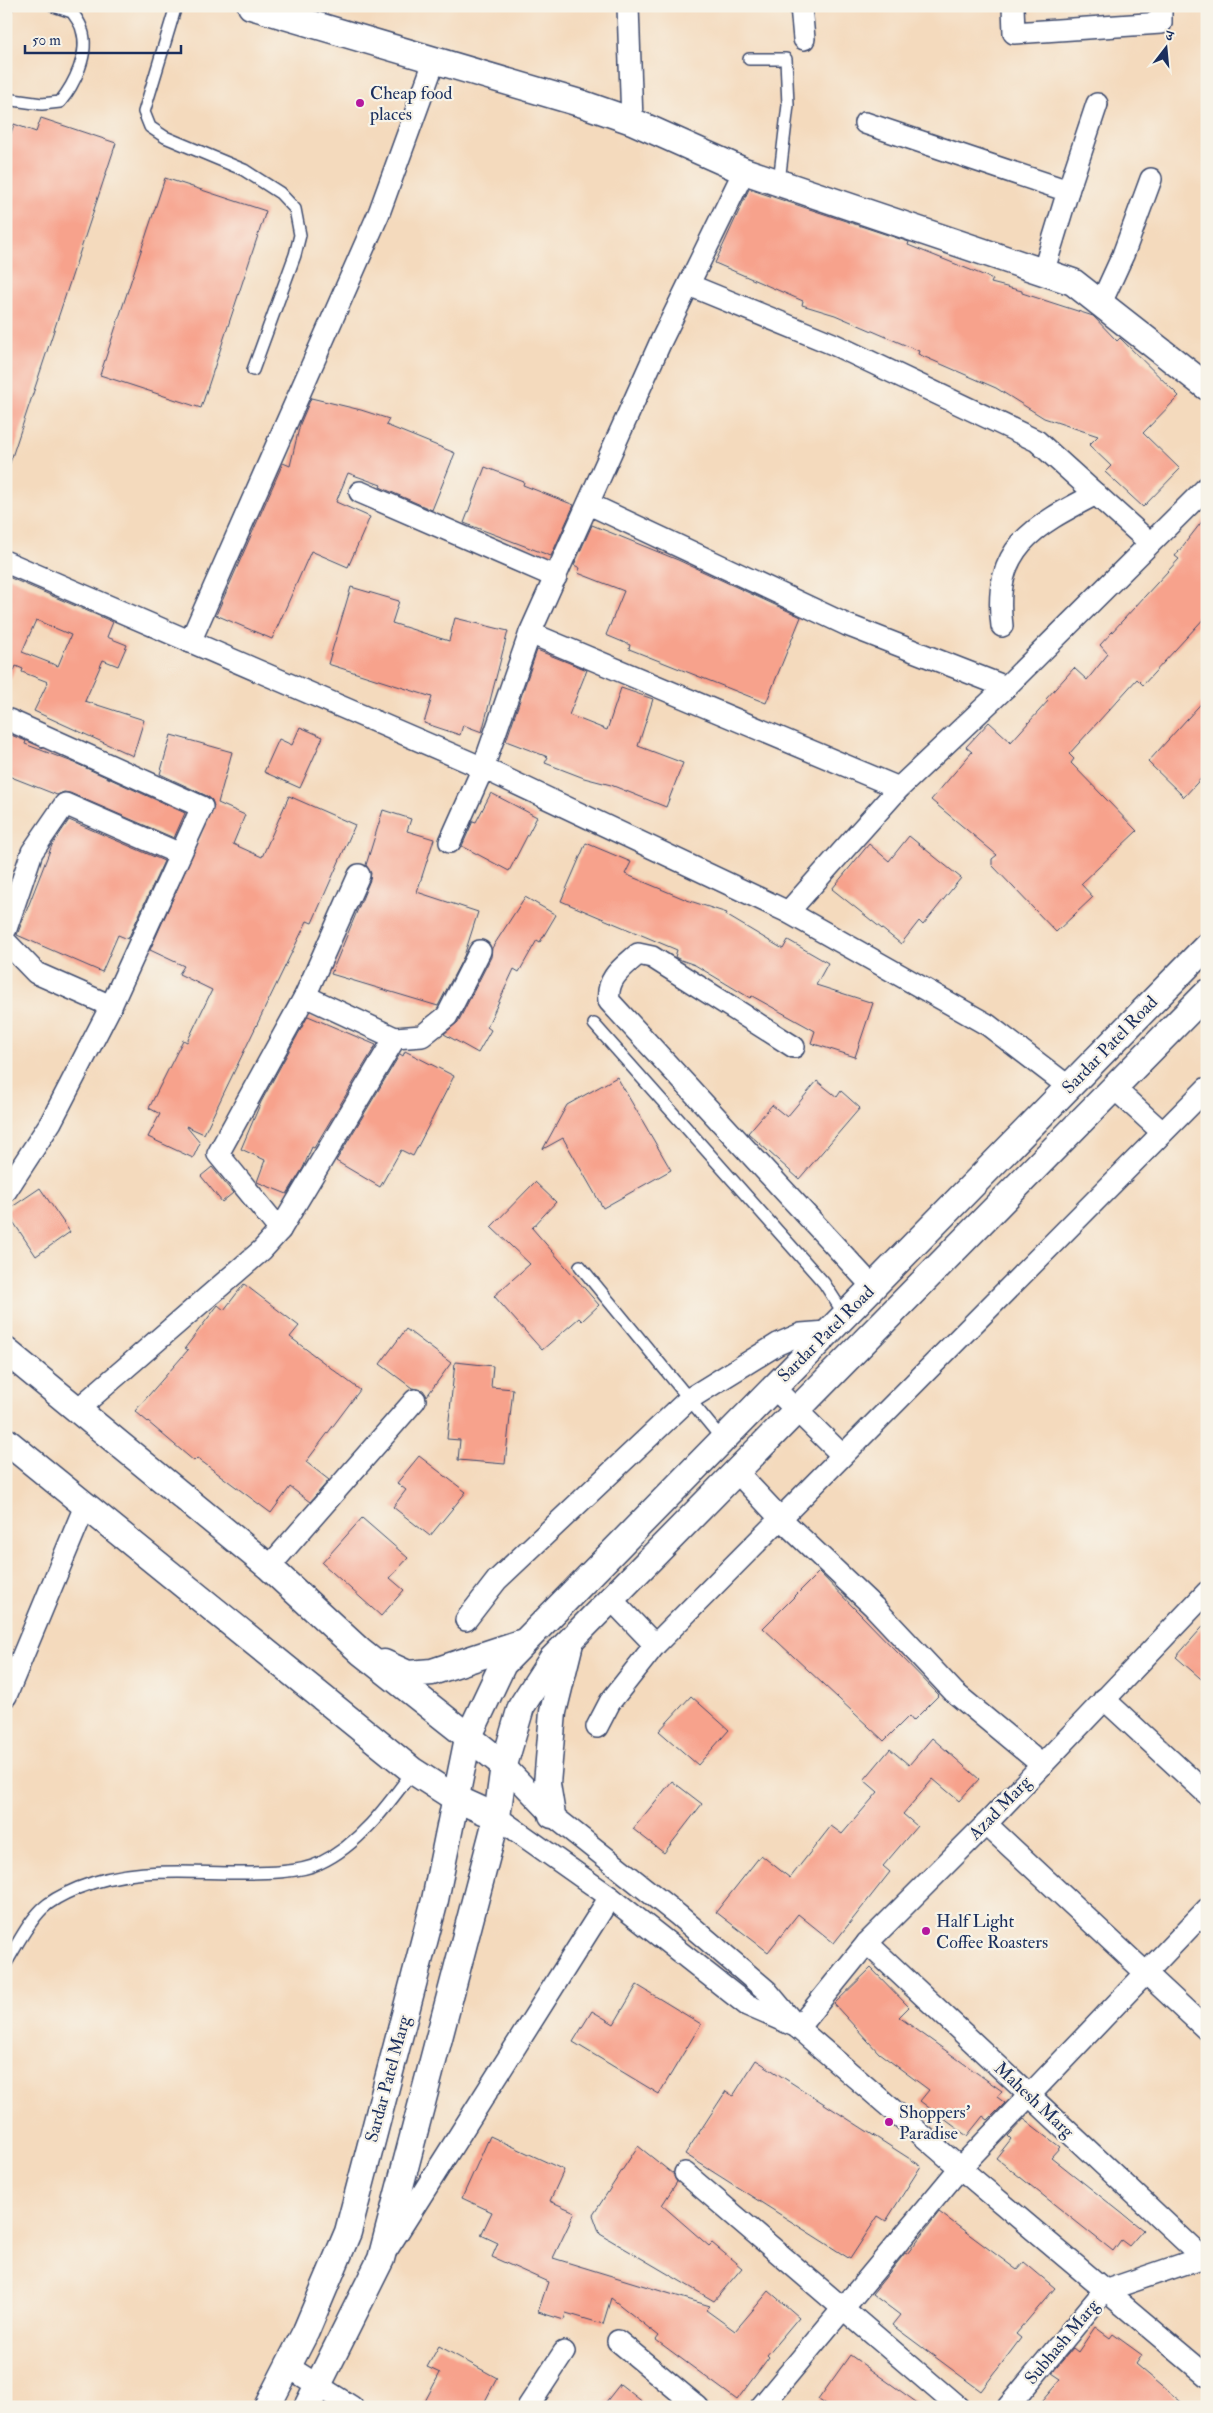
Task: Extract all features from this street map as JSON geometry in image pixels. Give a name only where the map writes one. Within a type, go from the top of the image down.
[{"type":"street","points":[[251,6],[632,121],[744,171],[1073,282],[1206,382]]},
{"type":"street","points":[[628,6],[632,121]]},
{"type":"street","points":[[801,6],[804,39]]},
{"type":"street","points":[[1013,6],[1014,33],[1161,23],[1161,6]]},
{"type":"street","points":[[190,642],[379,214],[435,60]]},
{"type":"street","points":[[1043,273],[1097,104]]},
{"type":"street","points":[[865,123],[1068,191]]},
{"type":"street","points":[[450,842],[483,768],[530,633],[661,341],[744,171]]},
{"type":"street","points":[[1101,303],[1122,255],[1151,179]]},
{"type":"street","points":[[689,285],[833,344],[1037,441],[1150,543]]},
{"type":"street","points":[[788,912],[899,788],[1006,687],[1207,487]]},
{"type":"street","points":[[360,492],[556,577]]},
{"type":"street","points":[[1002,626],[999,602],[1003,574],[1018,544],[1049,519],[1096,494]]},
{"type":"street","points":[[589,504],[847,625],[1006,687]]},
{"type":"street","points":[[6,562],[483,768],[788,912],[988,1025],[1069,1087]]},
{"type":"street","points":[[530,633],[899,788]]},
{"type":"street","points":[[6,1191],[51,1122],[111,1006],[202,807],[9,720]]},
{"type":"street","points":[[6,928],[32,852],[65,804],[180,854]]},
{"type":"street","points":[[280,1230],[218,1154],[305,996],[359,875]]},
{"type":"street","points":[[6,942],[36,973],[111,1006]]},
{"type":"street","name":"Sardar Patel Road","points":[[468,1738],[503,1664],[523,1642],[1207,946]]},
{"type":"street","points":[[305,996],[395,1038],[422,1036],[447,1016],[480,952]]},
{"type":"street","points":[[794,1047],[652,957],[638,954],[614,975],[608,991],[609,1001],[872,1286]]},
{"type":"street","name":"Sardar Patel Road","points":[[312,2396],[382,2259],[497,1817],[504,1765],[521,1707],[552,1659],[1207,993]]},
{"type":"street","points":[[78,1409],[262,1250],[280,1230],[395,1038]]},
{"type":"street","points":[[1114,1088],[1162,1132]]},
{"type":"street","points":[[597,1727],[610,1702],[655,1645],[1207,1088]]},
{"type":"street","points":[[466,1620],[497,1580],[689,1399],[778,1344],[801,1334],[827,1332],[834,1372]]},
{"type":"street","points":[[6,1351],[269,1568],[361,1652],[504,1765],[552,1816],[678,1916],[767,1991],[798,2028],[1104,2291],[1207,2376]]},
{"type":"street","points":[[773,1387],[795,1411],[842,1455]]},
{"type":"street","points":[[269,1568],[415,1400]]},
{"type":"street","points":[[6,1441],[413,1771],[455,1798],[497,1817],[610,1897],[747,2005],[798,2028]]},
{"type":"street","points":[[736,1471],[780,1518],[874,1607],[954,1692],[1042,1764]]},
{"type":"street","points":[[6,1696],[84,1506]]},
{"type":"street","name":"Azad Marg","points":[[798,2028],[867,1943],[986,1824],[1207,1592]]},
{"type":"street","points":[[610,1599],[655,1645]]},
{"type":"street","points":[[552,1816],[547,1784],[553,1712],[571,1640]]},
{"type":"street","points":[[361,1652],[408,1674],[432,1672],[523,1642]]},
{"type":"street","points":[[1104,1699],[1207,1794]]},
{"type":"street","name":"Sardar Patel Marg","points":[[267,2407],[306,2331],[348,2232],[434,1900],[468,1738]]},
{"type":"street","points":[[986,1824],[1207,2030]]},
{"type":"street","points":[[382,2259],[610,1897]]},
{"type":"street","points":[[761,2407],[960,2168],[1207,1909]]},
{"type":"street","name":"Mahesh Marg","points":[[867,1943],[1030,2096],[1205,2256]]},
{"type":"street","points":[[685,2173],[958,2407]]},
{"type":"street","name":"Subhash Marg","points":[[1008,2407],[1104,2291],[1205,2256]]},
{"type":"street","points":[[618,2341],[698,2407]]},
{"type":"street","points":[[528,2407],[564,2352]]},
{"type":"street","points":[[287,2366],[312,2396],[352,2407]]},
{"type":"lane","points":[[6,99],[42,104],[60,102],[70,89],[83,54],[83,30],[72,12],[54,6]]},
{"type":"lane","points":[[176,6],[144,112],[150,127],[165,137],[244,170],[280,192],[295,209],[300,235],[295,255],[253,370]]},
{"type":"lane","points":[[749,59],[786,59],[788,105],[779,182]]},
{"type":"lane","points":[[594,1024],[824,1283],[827,1332]]},
{"type":"lane","points":[[580,1266],[722,1439]]},
{"type":"lane","points":[[6,1963],[25,1930],[42,1909],[66,1893],[98,1880],[131,1872],[256,1873],[318,1864],[345,1849],[392,1800],[413,1771]]},
{"type":"building","points":[[41,118],[116,143],[9,466],[6,466],[6,148],[14,124],[36,132]]},
{"type":"building","points":[[165,178],[266,211],[201,408],[100,375]]},
{"type":"building","points":[[749,189],[909,242],[908,245],[993,279],[991,283],[1022,291],[1022,293],[1093,316],[1117,341],[1120,338],[1179,396],[1143,433],[1180,469],[1143,507],[1105,472],[1111,466],[1089,445],[1098,436],[1044,418],[996,388],[918,354],[919,351],[835,315],[802,305],[803,301],[715,263]]},
{"type":"building","points":[[311,398],[389,419],[386,425],[455,453],[432,510],[380,487],[381,485],[348,473],[336,502],[370,517],[348,567],[311,551],[272,639],[216,615],[283,463],[290,466],[300,424]]},
{"type":"building","points":[[485,467],[524,482],[523,485],[574,505],[551,556],[464,523]]},
{"type":"building","points":[[1207,515],[1207,615],[1143,685],[1137,679],[1069,754],[1074,759],[1071,763],[1137,831],[1081,884],[1093,897],[1056,932],[992,865],[992,859],[997,855],[931,800],[972,752],[966,747],[989,722],[1011,742],[1048,701],[1046,699],[1074,668],[1087,680],[1108,654],[1100,645],[1179,559],[1175,556]]},
{"type":"building","points":[[592,525],[678,560],[801,617],[766,703],[629,649],[630,645],[606,635],[624,591],[578,573],[580,568],[574,565]]},
{"type":"building","points":[[6,576],[113,622],[107,637],[127,645],[118,666],[103,660],[85,701],[144,720],[133,756],[34,711],[48,682],[22,672],[23,669],[16,666],[6,689]],"holes":[[[36,620],[71,635],[58,666],[22,652]]]},
{"type":"building","points":[[351,587],[399,601],[392,623],[449,641],[455,618],[508,631],[482,732],[463,725],[460,735],[424,723],[432,697],[328,664]]},
{"type":"building","points":[[537,650],[587,670],[569,715],[607,730],[621,688],[653,699],[638,746],[683,763],[666,807],[611,785],[584,778],[545,763],[548,757],[506,741]]},
{"type":"building","points":[[1207,697],[1207,772],[1184,797],[1148,762]]},
{"type":"building","points":[[300,727],[323,737],[300,788],[264,772],[279,739],[292,745]]},
{"type":"building","points":[[6,733],[26,741],[25,744],[75,763],[185,813],[174,838],[70,793],[64,792],[57,795],[6,775]]},
{"type":"building","points":[[171,735],[232,752],[218,803],[245,815],[233,844],[262,857],[289,796],[355,825],[312,923],[307,921],[204,1134],[186,1126],[200,1143],[193,1158],[148,1137],[160,1114],[149,1108],[183,1040],[187,1042],[212,990],[179,974],[184,966],[150,950],[214,806],[212,800],[207,796],[160,774]]},
{"type":"building","points":[[491,793],[537,817],[509,871],[462,846],[473,821],[476,822]]},
{"type":"building","points":[[383,810],[411,819],[407,831],[434,839],[417,892],[478,912],[464,956],[438,1006],[331,974],[370,880],[371,873],[366,865]]},
{"type":"building","points":[[69,820],[164,861],[128,939],[118,935],[102,972],[17,935],[52,845]]},
{"type":"building","points":[[909,836],[961,878],[923,925],[919,921],[901,944],[832,889],[869,844],[889,861]]},
{"type":"building","points":[[586,843],[631,862],[625,874],[687,900],[727,913],[726,915],[783,949],[788,940],[828,963],[816,985],[873,1003],[855,1057],[811,1043],[815,1031],[752,996],[750,998],[695,965],[675,957],[677,950],[561,901]]},
{"type":"building","points":[[525,897],[556,915],[540,942],[537,940],[519,972],[514,969],[487,1027],[491,1030],[478,1053],[444,1034],[458,1022],[491,957],[492,948]]},
{"type":"building","points":[[308,1016],[376,1045],[314,1148],[312,1147],[303,1168],[287,1194],[257,1182],[265,1160],[241,1149],[261,1102]]},
{"type":"building","points":[[405,1051],[454,1076],[413,1156],[401,1150],[380,1187],[336,1161],[400,1054],[403,1056]]},
{"type":"building","points":[[617,1077],[671,1170],[603,1208],[563,1138],[543,1149],[567,1105]]},
{"type":"building","points":[[817,1081],[837,1097],[841,1091],[860,1108],[799,1179],[748,1133],[772,1105],[787,1117]]},
{"type":"building","points":[[212,1167],[233,1193],[222,1202],[201,1176]]},
{"type":"building","points":[[535,1182],[556,1202],[532,1228],[599,1305],[582,1321],[579,1318],[542,1350],[494,1296],[530,1264],[491,1227]]},
{"type":"building","points":[[40,1188],[70,1232],[36,1256],[6,1211]]},
{"type":"building","points":[[244,1284],[299,1326],[290,1337],[360,1390],[306,1462],[329,1480],[310,1502],[290,1487],[271,1513],[197,1458],[194,1461],[135,1411],[188,1350],[185,1348],[218,1305],[224,1310]]},
{"type":"building","points":[[406,1329],[451,1363],[427,1396],[423,1390],[412,1388],[380,1364]]},
{"type":"building","points":[[455,1362],[493,1366],[491,1387],[513,1389],[505,1464],[458,1460],[460,1440],[447,1439]]},
{"type":"building","points":[[419,1456],[466,1492],[430,1536],[393,1507],[406,1490],[397,1483]]},
{"type":"building","points":[[362,1518],[408,1558],[390,1578],[404,1590],[381,1616],[322,1563]]},
{"type":"building","points":[[819,1572],[939,1695],[913,1721],[909,1716],[884,1741],[763,1628]]},
{"type":"building","points":[[1207,1622],[1207,1684],[1176,1657]]},
{"type":"building","points":[[691,1696],[729,1730],[698,1765],[659,1731]]},
{"type":"building","points":[[932,1738],[979,1779],[959,1801],[933,1779],[903,1814],[917,1826],[883,1866],[890,1872],[834,1943],[798,1914],[768,1952],[716,1912],[761,1855],[790,1878],[831,1826],[842,1834],[878,1792],[864,1780],[890,1749],[909,1765]]},
{"type":"building","points":[[672,1781],[702,1804],[664,1853],[633,1829]]},
{"type":"building","points":[[871,1968],[909,2007],[899,2017],[1002,2091],[997,2097],[1005,2103],[988,2120],[983,2116],[967,2136],[920,2101],[929,2090],[879,2053],[834,2004]]},
{"type":"building","points":[[637,1985],[701,2024],[659,2094],[573,2042],[592,2011],[614,2024]]},
{"type":"building","points":[[756,2060],[921,2166],[886,2221],[878,2216],[850,2259],[685,2154],[726,2091],[733,2096]]},
{"type":"building","points":[[1024,2119],[1060,2147],[1051,2157],[1143,2230],[1129,2246],[1121,2240],[1113,2251],[996,2158],[1011,2139],[1008,2136]]},
{"type":"building","points":[[490,2136],[564,2170],[550,2201],[575,2212],[553,2258],[710,2306],[706,2310],[735,2331],[769,2291],[799,2317],[767,2355],[769,2357],[737,2400],[656,2340],[659,2336],[611,2298],[603,2324],[566,2313],[564,2320],[538,2312],[548,2282],[492,2257],[498,2243],[481,2235],[492,2212],[462,2198]]},
{"type":"building","points":[[638,2146],[673,2174],[677,2182],[662,2205],[709,2246],[712,2243],[742,2268],[714,2301],[600,2234],[593,2215]]},
{"type":"building","points":[[939,2212],[1017,2270],[1024,2262],[1055,2288],[1016,2334],[1021,2338],[981,2391],[892,2325],[900,2315],[872,2294],[905,2253],[907,2254]]},
{"type":"building","points":[[1095,2327],[1110,2338],[1113,2334],[1142,2355],[1136,2364],[1187,2407],[1037,2407],[1061,2379],[1052,2373],[1073,2348],[1078,2352]]},
{"type":"building","points":[[439,2346],[497,2378],[482,2407],[422,2407],[440,2373],[427,2367]]},
{"type":"building","points":[[850,2355],[923,2407],[828,2407],[818,2400]]},
{"type":"building","points":[[620,2384],[649,2407],[602,2407]]},
{"type":"place","name":"Cheap food places","points":[[360,103]]},
{"type":"place","name":"Half Light Coffee Roasters","points":[[926,1931]]},
{"type":"place","name":"Shoppers' Paradise","points":[[889,2122]]}]
